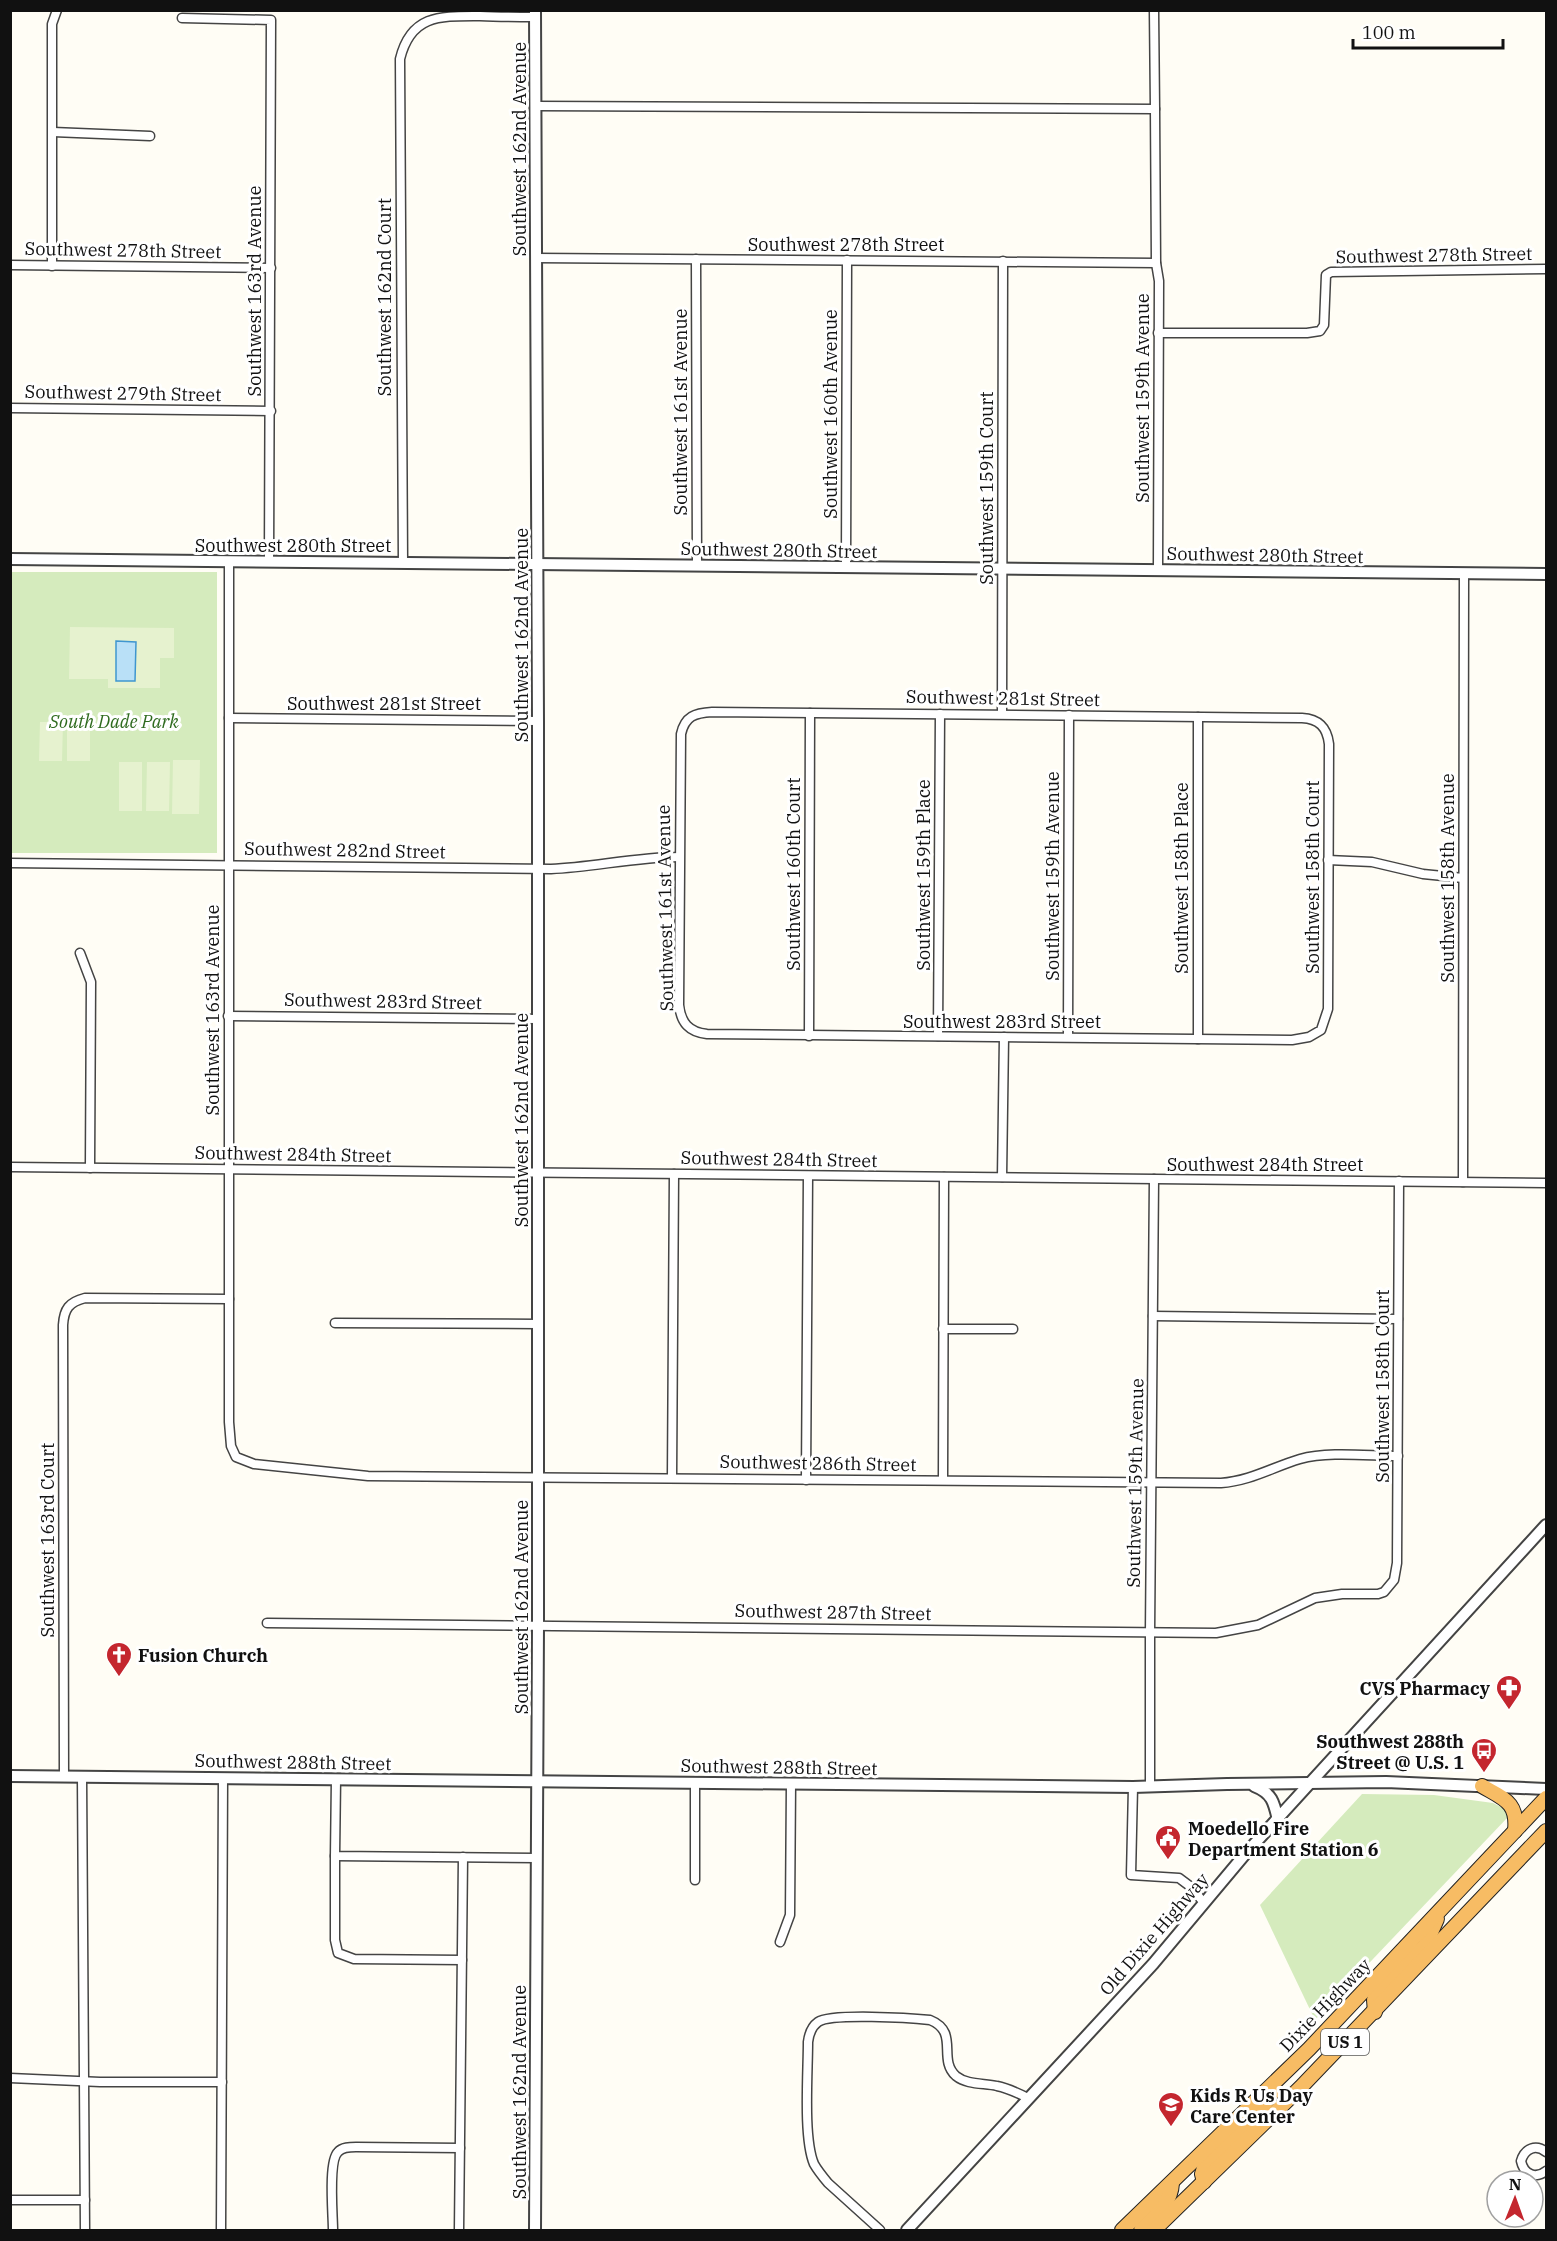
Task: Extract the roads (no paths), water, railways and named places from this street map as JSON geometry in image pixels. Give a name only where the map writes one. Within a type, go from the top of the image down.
[{"type":"highway","points":[[1482,1786],[1512,1807],[1516,1817],[1515,1831]]},
{"type":"highway","name":"Dixie Highway","points":[[1122,2230],[1286,2072],[1546,1798]]},
{"type":"highway","name":"US 1","points":[[1154,2230],[1375,2012],[1546,1832]]},
{"type":"highway","points":[[1375,2012],[1374,2000],[1377,1994],[1425,1946],[1442,1909]]},
{"type":"highway","points":[[1204,2181],[1202,2174],[1204,2169],[1262,2108],[1286,2072]]},
{"type":"highway","points":[[1141,2230],[1168,2203],[1172,2193],[1172,2183]]},
{"type":"street","points":[[52,266],[52,24],[57,10]]},
{"type":"street","name":"Southwest 159th Avenue","points":[[1155,10],[1156,263],[1159,281],[1158,570]]},
{"type":"street","name":"Southwest 162nd Court","points":[[403,562],[399,64],[410,34],[427,21],[440,17],[535,14]]},
{"type":"street","name":"Southwest 162nd Avenue","points":[[535,14],[538,721],[535,2230]]},
{"type":"street","name":"Southwest 163rd Avenue","points":[[182,18],[271,20],[269,561]]},
{"type":"street","points":[[535,105],[1155,109]]},
{"type":"street","points":[[53,132],[150,136]]},
{"type":"street","name":"Southwest 278th Street","points":[[536,258],[1156,263]]},
{"type":"street","name":"Southwest 161st Avenue","points":[[696,259],[697,565]]},
{"type":"street","name":"Southwest 160th Avenue","points":[[846,567],[847,260]]},
{"type":"street","name":"Southwest 159th Court","points":[[1002,714],[1003,261]]},
{"type":"street","name":"Southwest 278th Street","points":[[10,265],[271,268]]},
{"type":"street","name":"Southwest 278th Street","points":[[1158,333],[1307,333],[1320,331],[1324,325],[1326,274],[1331,272],[1546,269]]},
{"type":"street","name":"Southwest 279th Street","points":[[10,408],[270,411]]},
{"type":"street","name":"Southwest 280th Street","points":[[10,559],[1546,574]]},
{"type":"street","name":"Southwest 163rd Avenue","points":[[229,561],[229,1436],[236,1457]]},
{"type":"street","name":"Southwest 158th Avenue","points":[[1463,1182],[1464,573]]},
{"type":"street","name":"Southwest 281st Street","points":[[686,720],[703,713],[1002,714],[1302,718],[1321,724]]},
{"type":"street","name":"Southwest 160th Court","points":[[809,1036],[810,713]]},
{"type":"street","name":"Southwest 159th Place","points":[[938,1036],[940,714]]},
{"type":"street","name":"Southwest 159th Avenue","points":[[1068,1037],[1069,715]]},
{"type":"street","name":"Southwest 158th Place","points":[[1198,717],[1198,1039]]},
{"type":"street","name":"Southwest 281st Street","points":[[228,718],[538,721]]},
{"type":"street","name":"Southwest 161st Avenue","points":[[684,1024],[679,1005],[679,857],[680,742],[686,720]]},
{"type":"street","name":"Southwest 158th Court","points":[[1321,724],[1326,731],[1329,744],[1328,1009],[1321,1030]]},
{"type":"street","name":"Southwest 282nd Street","points":[[10,863],[538,869],[591,866],[640,858],[679,857]]},
{"type":"street","points":[[1328,860],[1372,862],[1434,876],[1463,878]]},
{"type":"street","points":[[80,953],[91,982],[90,1168]]},
{"type":"street","name":"Southwest 283rd Street","points":[[228,1016],[538,1019]]},
{"type":"street","name":"Southwest 283rd Street","points":[[684,1024],[694,1032],[707,1034],[809,1036],[1292,1040],[1310,1037],[1321,1030]]},
{"type":"street","points":[[1002,1177],[1004,1037]]},
{"type":"street","name":"Southwest 284th Street","points":[[10,1167],[1546,1182]]},
{"type":"street","points":[[672,1478],[674,1174]]},
{"type":"street","points":[[806,1480],[808,1176]]},
{"type":"street","points":[[943,1480],[944,1177]]},
{"type":"street","name":"Southwest 159th Avenue","points":[[1150,1787],[1154,1179]]},
{"type":"street","name":"Southwest 158th Court","points":[[1389,1588],[1394,1580],[1397,1563],[1399,1181]]},
{"type":"street","name":"Southwest 163rd Court","points":[[64,1777],[63,1325],[65,1311],[69,1305],[85,1298],[228,1299]]},
{"type":"street","points":[[1153,1316],[1398,1319]]},
{"type":"street","points":[[335,1323],[538,1324]]},
{"type":"street","points":[[943,1329],[1013,1329]]},
{"type":"street","name":"Southwest 286th Street","points":[[236,1457],[254,1464],[352,1475],[1236,1482],[1301,1459],[1317,1456],[1398,1456]]},
{"type":"street","name":"Old Dixie Highway","points":[[907,2230],[1153,1964],[1204,1903],[1430,1650],[1546,1525]]},
{"type":"street","name":"Southwest 287th Street","points":[[267,1623],[1229,1632],[1258,1625],[1315,1598],[1342,1594],[1378,1594],[1389,1588]]},
{"type":"street","name":"Southwest 288th Street","points":[[10,1776],[1133,1787],[1312,1782],[1546,1789]]},
{"type":"street","points":[[82,1777],[85,2230]]},
{"type":"street","points":[[221,2230],[223,1778]]},
{"type":"street","points":[[336,1779],[335,1940],[339,1953],[354,1959],[462,1960]]},
{"type":"street","points":[[694,1782],[694,1880]]},
{"type":"street","points":[[780,1942],[790,1915],[791,1783]]},
{"type":"street","points":[[1249,1784],[1267,1791],[1272,1797],[1278,1820]]},
{"type":"street","points":[[1133,1787],[1131,1875],[1179,1878],[1191,1887],[1204,1903]]},
{"type":"street","points":[[335,1856],[536,1858]]},
{"type":"street","points":[[459,2230],[463,1857]]},
{"type":"street","points":[[880,2230],[828,2183],[812,2157],[808,2138],[808,2042],[812,2029],[818,2022],[824,2019],[843,2018],[930,2020],[942,2027],[946,2034],[949,2064],[955,2075],[966,2081],[1008,2088],[1028,2098]]},
{"type":"street","points":[[10,2078],[222,2082]]},
{"type":"street","points":[[333,2230],[333,2163],[337,2152],[356,2147],[460,2148]]},
{"type":"street","points":[[1546,2152],[1542,2148],[1531,2148],[1526,2151],[1521,2161],[1525,2171],[1530,2175],[1541,2175],[1546,2171]]},
{"type":"street","points":[[10,2200],[85,2200]]},
{"type":"water","points":[[116,641],[136,642],[135,681],[116,681]]},
{"type":"place","name":"Fusion Church","points":[[119,1678]]},
{"type":"place","name":"CVS Pharmacy","points":[[1509,1711]]},
{"type":"place","name":"Southwest 288th Street @ U.S. 1","points":[[1484,1774]]},
{"type":"place","name":"Moedello Fire Department Station 6","points":[[1168,1861]]},
{"type":"place","name":"Kids R Us Day Care Center","points":[[1171,2128]]},
{"type":"park label","name":"South Dade Park","points":[[114,721]]}]
